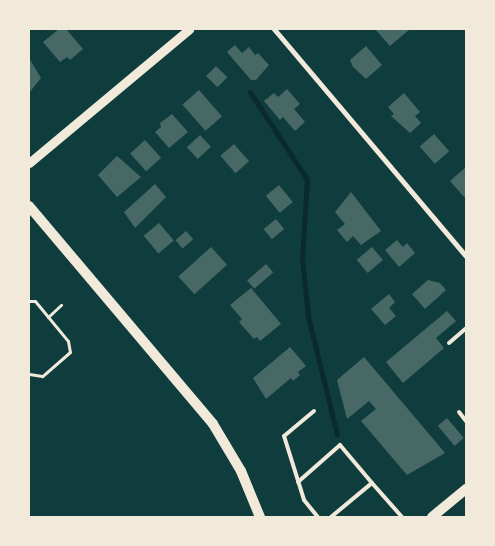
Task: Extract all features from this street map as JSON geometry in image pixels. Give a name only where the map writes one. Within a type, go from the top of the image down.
[{"type":"main road","points":[[29,206],[213,424],[241,471],[260,517]]},
{"type":"main road","points":[[432,517],[466,489]]},
{"type":"street","points":[[29,163],[189,29]]},
{"type":"street","points":[[274,29],[466,256]]},
{"type":"lane","points":[[448,343],[466,328]]},
{"type":"lane","points":[[314,411],[284,436],[304,500],[318,517]]},
{"type":"lane","points":[[459,412],[466,421]]},
{"type":"lane","points":[[298,482],[340,445],[402,517]]},
{"type":"lane","points":[[331,517],[372,483]]},
{"type":"path","points":[[29,301],[35,301],[68,341],[70,352],[42,376],[29,374]]},
{"type":"path","points":[[48,317],[61,305]]},
{"type":"building","points":[[59,29],[66,29],[83,49],[70,60],[67,57],[60,62],[43,42]]},
{"type":"building","points":[[375,29],[408,29],[409,30],[390,46]]},
{"type":"building","points":[[235,45],[242,53],[249,47],[255,55],[258,53],[269,65],[256,80],[251,80],[227,52]]},
{"type":"building","points":[[366,46],[382,65],[366,79],[353,67],[350,60]]},
{"type":"building","points":[[29,58],[41,78],[29,93]]},
{"type":"building","points":[[216,66],[227,77],[217,87],[206,76]]},
{"type":"building","points":[[287,89],[300,104],[294,109],[305,122],[295,131],[283,117],[280,120],[264,101],[274,93],[278,97]]},
{"type":"building","points":[[199,90],[222,116],[205,131],[182,104]]},
{"type":"building","points":[[404,93],[420,112],[415,116],[421,123],[410,133],[391,116],[394,114],[388,107]]},
{"type":"building","points":[[172,114],[188,132],[169,148],[155,132],[161,127],[160,123]]},
{"type":"building","points":[[434,134],[449,151],[435,164],[420,146]]},
{"type":"building","points":[[200,135],[211,147],[198,159],[187,147]]},
{"type":"building","points":[[145,140],[161,158],[146,171],[130,153]]},
{"type":"building","points":[[234,144],[249,161],[236,173],[220,156]]},
{"type":"building","points":[[117,156],[141,177],[117,197],[98,175]]},
{"type":"building","points":[[466,167],[466,196],[464,197],[450,181]]},
{"type":"building","points":[[155,184],[166,197],[135,228],[124,212]]},
{"type":"building","points":[[279,185],[293,202],[280,213],[266,196]]},
{"type":"building","points":[[351,192],[381,231],[361,245],[353,236],[347,242],[337,230],[345,224],[335,212]]},
{"type":"building","points":[[276,219],[284,229],[272,239],[264,229]]},
{"type":"building","points":[[159,223],[174,241],[158,253],[144,236]]},
{"type":"building","points":[[186,231],[193,239],[183,248],[175,240]]},
{"type":"building","points":[[397,240],[403,247],[407,243],[415,253],[399,267],[385,250]]},
{"type":"building","points":[[211,247],[227,265],[194,294],[178,276]]},
{"type":"building","points":[[372,247],[383,260],[368,273],[357,260]]},
{"type":"building","points":[[266,264],[273,272],[254,289],[247,280]]},
{"type":"building","points":[[428,280],[440,283],[446,290],[425,309],[412,294]]},
{"type":"building","points":[[251,288],[281,324],[260,341],[257,337],[254,339],[239,322],[242,319],[230,305]]},
{"type":"building","points":[[389,294],[395,302],[389,308],[396,316],[385,325],[371,309]]},
{"type":"building","points":[[447,311],[456,321],[436,338],[444,348],[403,383],[386,362]]},
{"type":"building","points":[[290,347],[306,366],[298,372],[300,375],[293,381],[291,378],[266,399],[253,378]]},
{"type":"building","points":[[364,357],[445,453],[407,475],[361,421],[376,409],[369,401],[347,419],[337,380]]},
{"type":"building","points":[[447,418],[464,438],[455,446],[438,426]]},
{"type":"waterway","points":[[250,92],[307,179],[302,258],[308,316],[337,435]]}]
